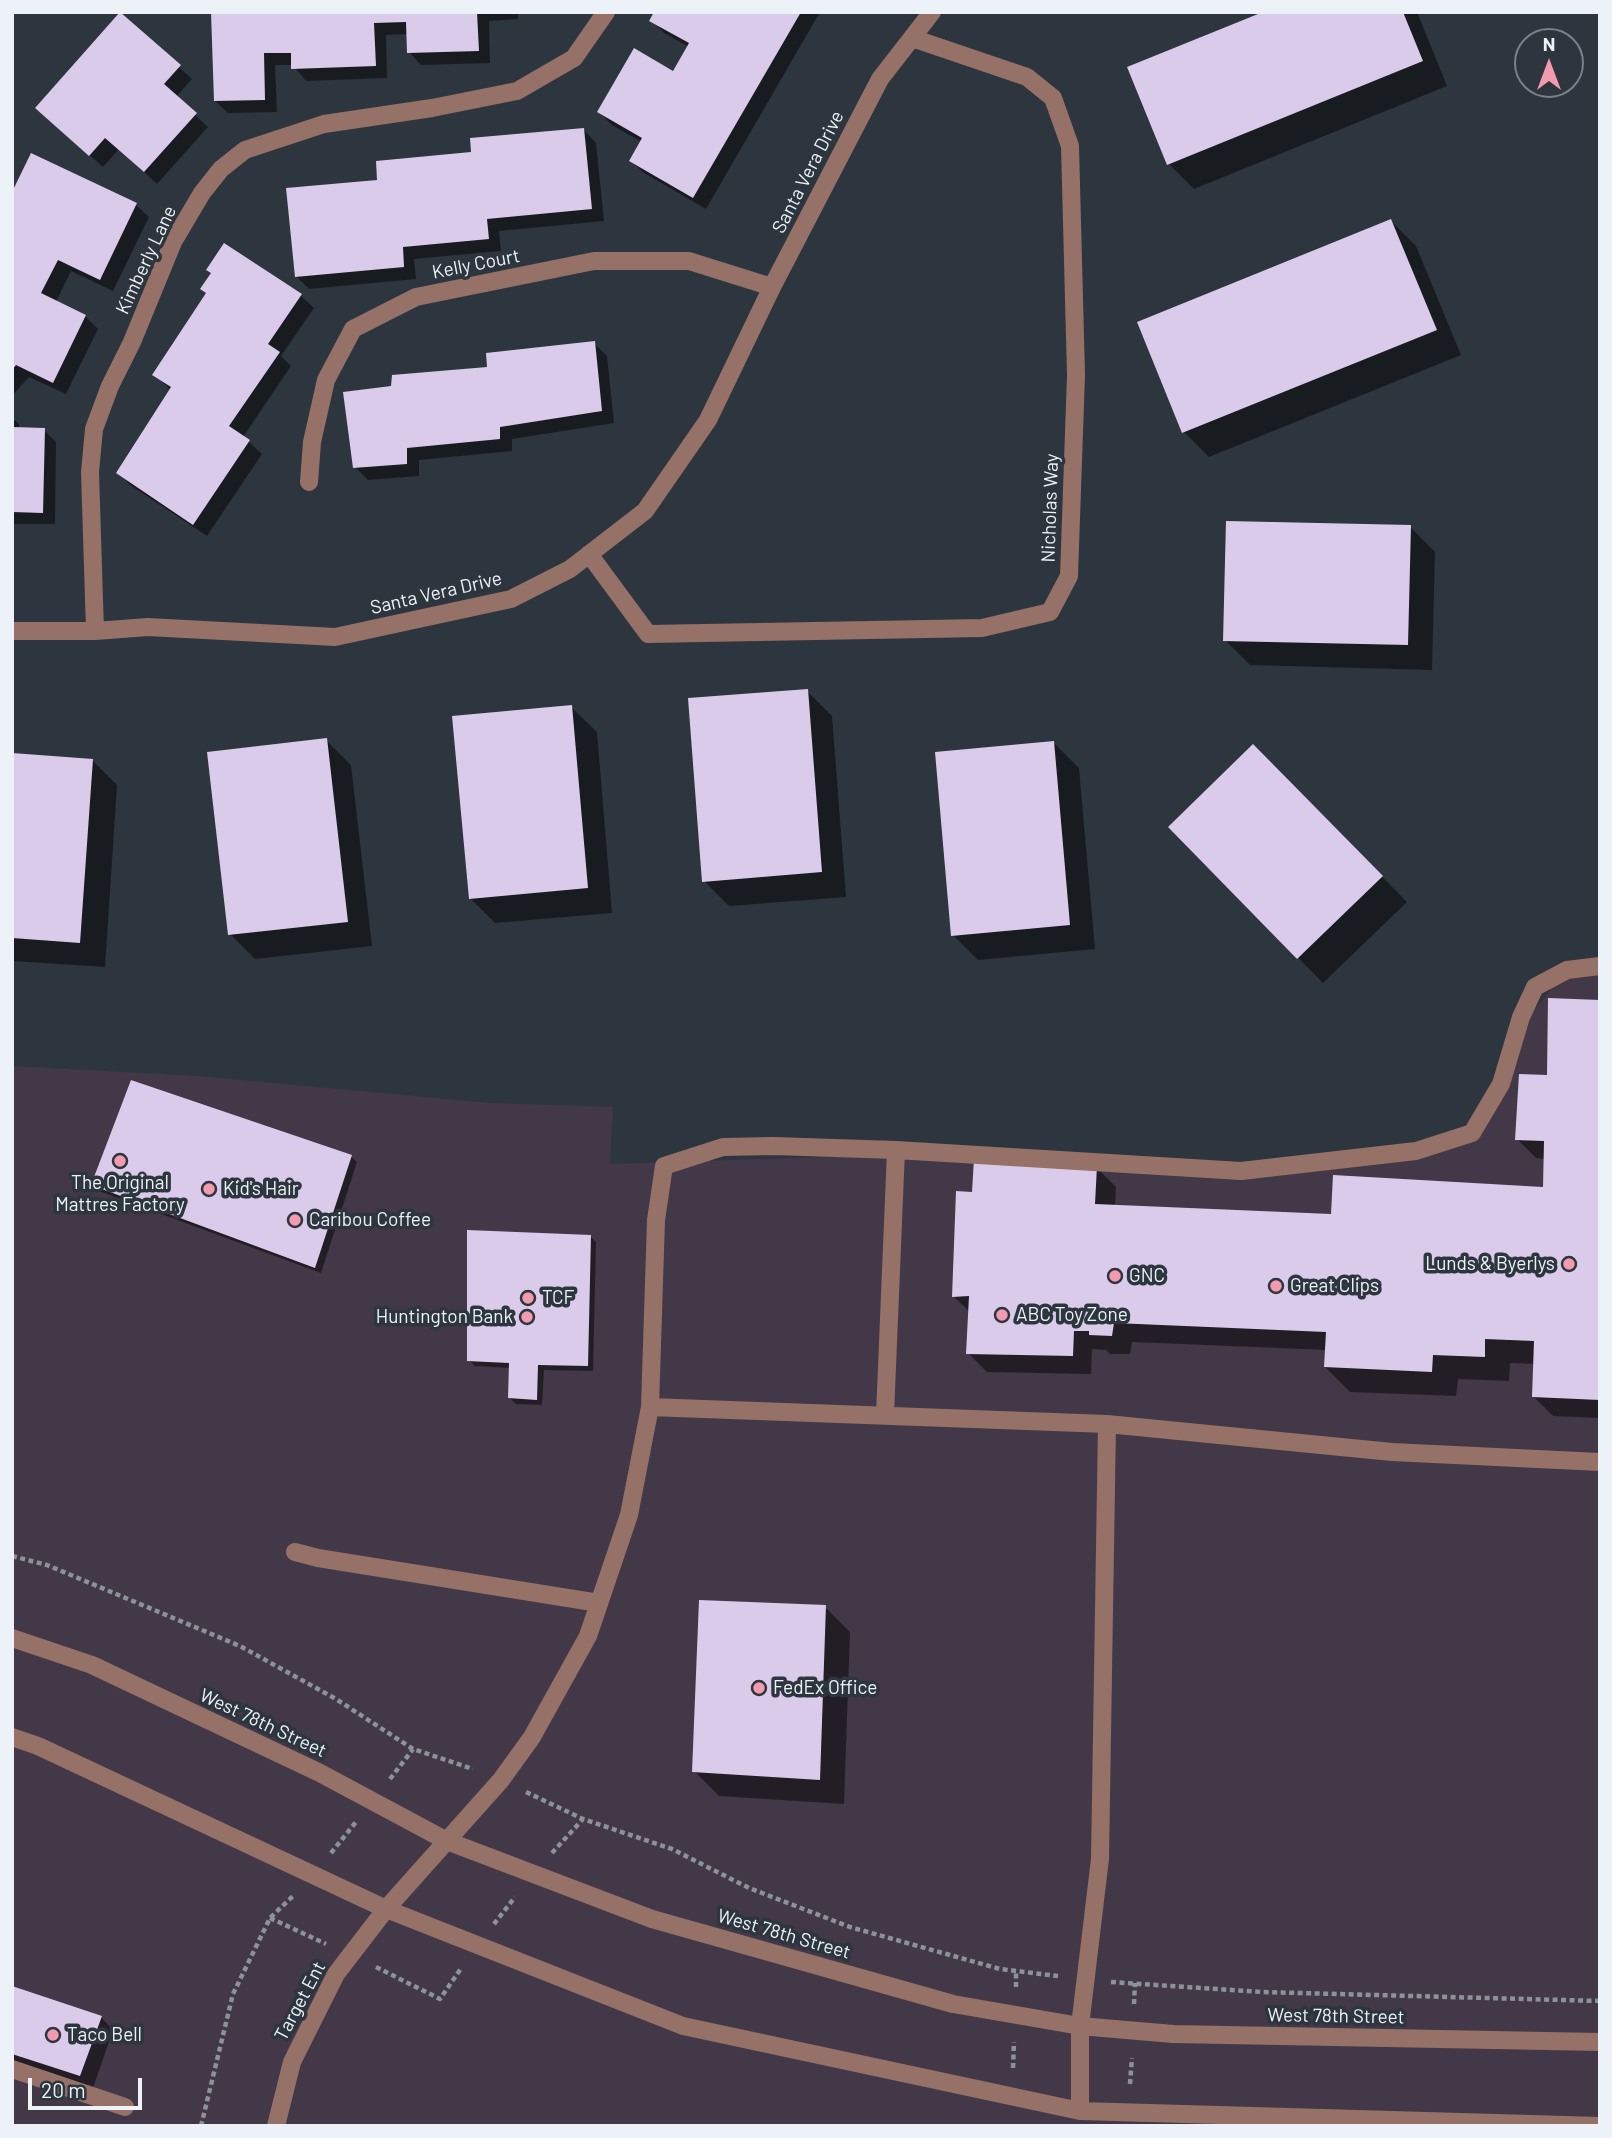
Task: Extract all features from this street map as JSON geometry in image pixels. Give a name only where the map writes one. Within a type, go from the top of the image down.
[{"type":"street","name":"Kimberly Lane","points":[[95,631],[90,472],[94,429],[173,242],[202,192],[221,169],[245,150],[324,124],[432,108],[517,91],[574,58],[606,12]]},
{"type":"street","name":"Santa Vera Drive","points":[[12,631],[95,631],[148,627],[335,637],[511,598],[570,569],[645,511],[708,420],[772,287],[880,79],[932,12]]},
{"type":"street","name":"Nicholas Way","points":[[589,554],[648,634],[982,628],[1050,612],[1069,576],[1076,375],[1070,146],[1053,98],[1027,77],[912,38]]},
{"type":"street","name":"Kelly Court","points":[[309,482],[312,442],[326,380],[353,329],[416,297],[594,261],[690,261],[772,287]]},
{"type":"street","points":[[885,1415],[896,1150],[1241,1171],[1416,1151],[1472,1133],[1501,1084],[1521,1017],[1535,988],[1567,970],[1600,966]]},
{"type":"street","name":"Target Ent","points":[[276,2126],[292,2063],[336,1974],[386,1909],[501,1780],[532,1737],[588,1636],[629,1515],[650,1407],[656,1220],[664,1166],[723,1147],[896,1150]]},
{"type":"street","points":[[650,1407],[1107,1424],[1392,1452],[1600,1462]]},
{"type":"street","points":[[1080,2111],[1080,2026],[1101,1860],[1107,1424]]},
{"type":"street","points":[[295,1552],[317,1558],[599,1603]]},
{"type":"street","name":"West 78th Street","points":[[12,1638],[92,1665],[307,1767],[447,1840],[652,1919],[953,2004],[1080,2026],[1173,2034],[1600,2042]]},
{"type":"street","points":[[12,1737],[38,1746],[386,1909],[683,2026],[1080,2111],[1600,2126]]},
{"type":"street","points":[[12,2069],[125,2107]]},
{"type":"path","points":[[12,1556],[47,1565],[240,1646],[336,1699],[413,1749],[501,1780],[583,1819],[672,1849],[749,1888],[850,1927],[1000,1969],[1086,1980],[1262,1992],[1600,2001]]},
{"type":"path","points":[[201,2126],[233,1994],[270,1918],[314,1875],[413,1749]]},
{"type":"path","points":[[1012,2097],[1016,1971]]},
{"type":"shaded area","points":[[1600,966],[1600,2126],[12,2126],[12,1066],[197,1076],[490,1103],[613,1107],[610,1164],[946,1153],[1241,1171],[1472,1133],[1520,1027],[1567,970]]},
{"type":"building","points":[[120,12],[181,65],[164,84],[197,113],[144,172],[105,138],[89,156],[35,108]]},
{"type":"building","points":[[211,12],[477,12],[479,51],[407,53],[406,22],[374,23],[376,66],[291,69],[291,53],[264,53],[265,100],[214,101]]},
{"type":"building","points":[[654,12],[801,12],[693,198],[629,161],[642,138],[597,112],[634,48],[673,71],[689,43],[649,21]]},
{"type":"building","points":[[1263,12],[1403,12],[1423,61],[1167,165],[1127,67]]},
{"type":"building","points":[[584,128],[592,209],[487,219],[489,239],[403,247],[404,267],[295,277],[286,188],[377,180],[376,161],[471,152],[470,138]]},
{"type":"building","points":[[31,153],[137,203],[100,280],[58,260],[41,293],[86,315],[53,383],[16,365],[12,370],[12,192]]},
{"type":"building","points":[[1391,219],[1437,330],[1182,433],[1137,322]]},
{"type":"building","points":[[224,243],[302,294],[268,344],[280,352],[229,426],[250,440],[193,525],[116,473],[171,387],[152,375],[206,293],[200,289],[211,273],[206,270]]},
{"type":"building","points":[[595,341],[602,411],[500,427],[500,439],[407,448],[407,464],[353,468],[343,392],[391,386],[392,375],[487,367],[486,353]]},
{"type":"building","points":[[12,427],[45,428],[43,513],[12,512]]},
{"type":"building","points":[[1226,521],[1411,525],[1408,645],[1223,641]]},
{"type":"building","points":[[808,689],[822,872],[702,882],[688,698]]},
{"type":"building","points":[[572,705],[588,888],[469,899],[452,716]]},
{"type":"building","points":[[327,738],[348,922],[228,935],[207,752]]},
{"type":"building","points":[[1054,741],[1070,925],[951,936],[935,752]]},
{"type":"building","points":[[1253,744],[1383,876],[1297,959],[1168,827]]},
{"type":"building","points":[[12,753],[93,759],[80,943],[12,938]]},
{"type":"building","points":[[1548,998],[1600,1000],[1600,1400],[1532,1397],[1534,1341],[1485,1339],[1485,1357],[1433,1355],[1432,1372],[1324,1367],[1326,1332],[1114,1323],[1112,1336],[1074,1331],[1073,1356],[966,1354],[969,1296],[952,1297],[956,1191],[972,1192],[974,1159],[1097,1166],[1095,1204],[1331,1214],[1333,1175],[1543,1187],[1544,1141],[1515,1140],[1519,1074],[1547,1075]]},
{"type":"building","points":[[131,1080],[352,1155],[315,1268],[91,1185]]},
{"type":"building","name":"TCF","points":[[467,1230],[591,1235],[588,1366],[538,1365],[537,1400],[508,1398],[509,1363],[467,1361]]},
{"type":"building","name":"FedEx Office","points":[[699,1600],[826,1605],[820,1780],[692,1772]]},
{"type":"building","name":"Taco Bell","points":[[12,1986],[102,2016],[80,2076],[12,2054]]},
{"type":"place","name":"The Original Mattres Factory","points":[[120,1161]]},
{"type":"place","name":"Kid's Hair","points":[[209,1189]]},
{"type":"place","name":"Caribou Coffee","points":[[295,1220]]},
{"type":"place","name":"Lunds & Byerlys","points":[[1569,1264]]},
{"type":"place","name":"GNC","points":[[1115,1276]]},
{"type":"place","name":"Great Clips","points":[[1276,1286]]},
{"type":"place","name":"TCF","points":[[528,1298]]},
{"type":"place","name":"ABC Toy Zone","points":[[1002,1315]]},
{"type":"place","name":"Huntington Bank","points":[[527,1317]]},
{"type":"place","name":"FedEx Office","points":[[759,1688]]},
{"type":"place","name":"Taco Bell","points":[[53,2035]]}]
